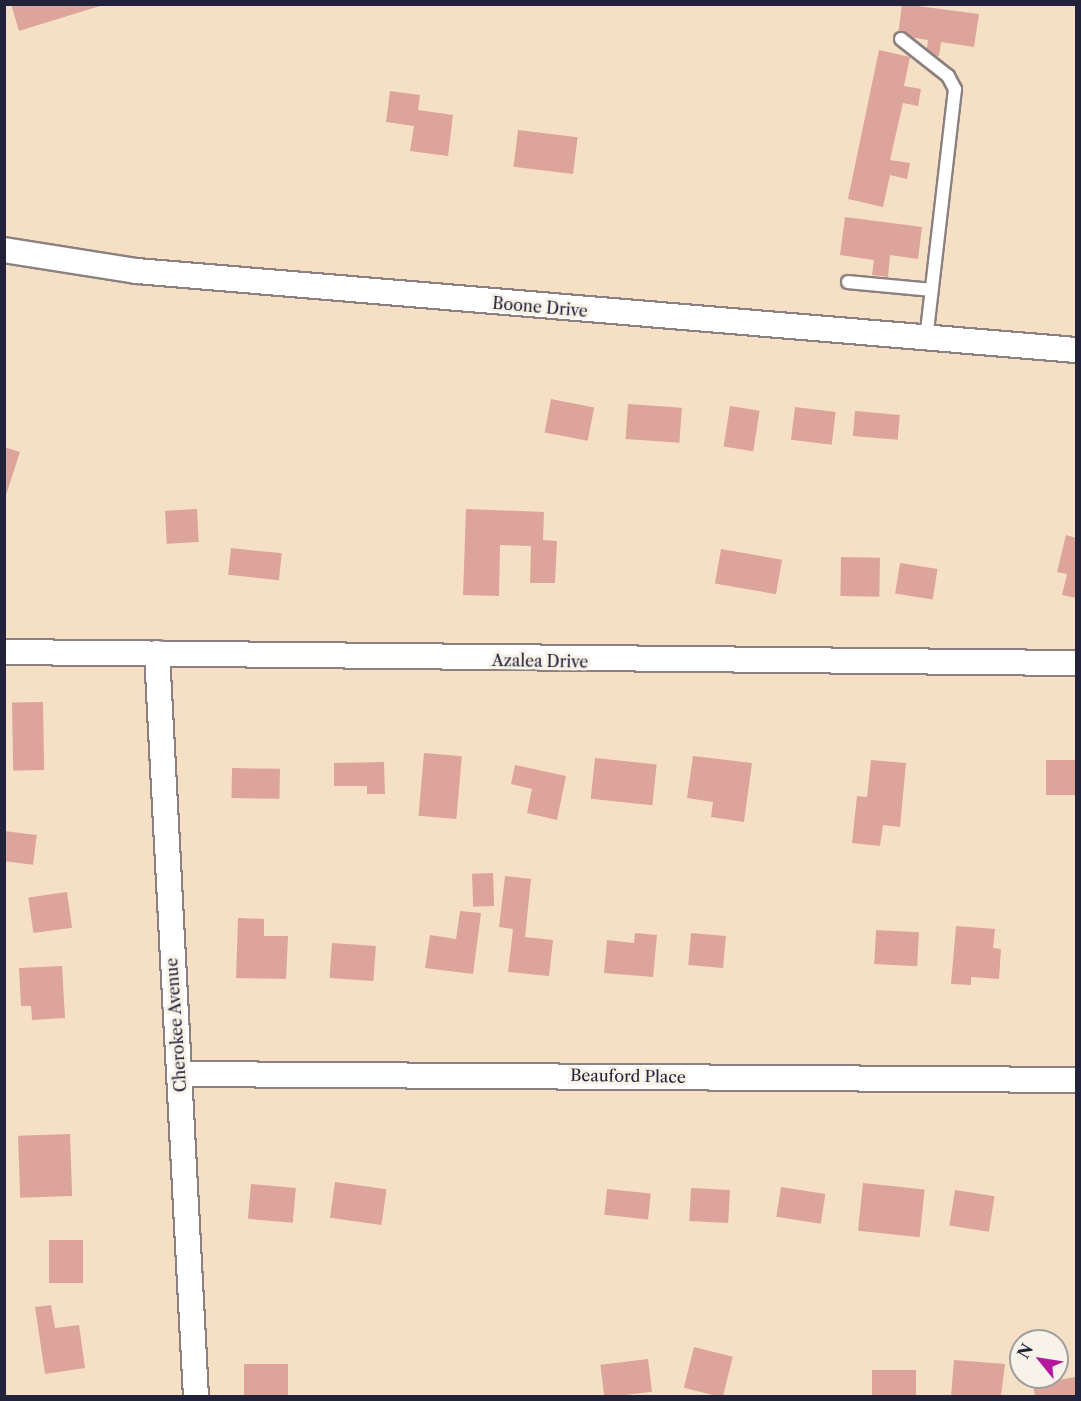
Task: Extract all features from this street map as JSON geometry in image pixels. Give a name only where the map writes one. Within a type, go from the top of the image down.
[{"type":"street","name":"Boone Drive","points":[[4,250],[137,271],[1077,350]]},
{"type":"street","name":"Azalea Drive","points":[[4,652],[1077,663]]},
{"type":"street","name":"Cherokee Avenue","points":[[157,654],[196,1396]]},
{"type":"street","name":"Beauford Place","points":[[179,1074],[1077,1080]]},
{"type":"lane","points":[[901,39],[948,76],[955,89],[926,339]]},
{"type":"lane","points":[[848,282],[932,290]]},
{"type":"building","points":[[11,4],[103,4],[103,5],[19,31]]},
{"type":"building","points":[[902,4],[979,14],[974,47],[941,42],[939,56],[926,54],[928,40],[898,35]]},
{"type":"building","points":[[879,50],[910,57],[904,86],[921,89],[918,106],[903,103],[890,160],[910,163],[907,179],[890,175],[883,207],[848,199]]},
{"type":"building","points":[[390,91],[420,95],[418,110],[453,115],[448,156],[410,151],[414,126],[386,122]]},
{"type":"building","points":[[518,130],[578,137],[573,174],[513,167]]},
{"type":"building","points":[[845,217],[922,227],[918,259],[890,255],[888,277],[872,275],[874,260],[840,255]]},
{"type":"building","points":[[551,399],[594,407],[588,441],[545,432]]},
{"type":"building","points":[[628,404],[682,408],[679,443],[626,439]]},
{"type":"building","points":[[730,406],[760,411],[753,451],[724,446]]},
{"type":"building","points":[[795,407],[836,412],[832,445],[791,440]]},
{"type":"building","points":[[855,411],[900,415],[898,440],[853,436]]},
{"type":"building","points":[[4,447],[20,452],[5,498],[4,498]]},
{"type":"building","points":[[197,509],[199,542],[167,544],[165,511]]},
{"type":"building","points":[[466,509],[544,512],[543,540],[557,541],[555,583],[530,583],[531,546],[500,545],[499,596],[463,595]]},
{"type":"building","points":[[1066,535],[1076,538],[1076,598],[1062,595],[1067,574],[1057,572]]},
{"type":"building","points":[[231,548],[282,553],[279,580],[228,575]]},
{"type":"building","points":[[721,549],[782,560],[776,594],[715,583]]},
{"type":"building","points":[[841,557],[880,558],[879,597],[840,596]]},
{"type":"building","points":[[900,563],[938,569],[933,600],[895,594]]},
{"type":"building","points":[[43,702],[44,770],[13,771],[12,703]]},
{"type":"building","points":[[424,753],[462,756],[456,819],[419,816]]},
{"type":"building","points":[[693,756],[752,763],[744,822],[711,817],[713,802],[687,798]]},
{"type":"building","points":[[595,758],[657,764],[652,805],[591,799]]},
{"type":"building","points":[[871,760],[906,763],[900,827],[883,825],[880,846],[852,843],[857,796],[867,797]]},
{"type":"building","points":[[1046,760],[1076,760],[1076,795],[1046,795]]},
{"type":"building","points":[[384,762],[385,794],[367,794],[367,786],[334,786],[334,763]]},
{"type":"building","points":[[515,765],[566,776],[557,820],[527,813],[532,789],[511,784]]},
{"type":"building","points":[[232,768],[280,769],[279,799],[231,798]]},
{"type":"building","points":[[4,831],[37,835],[33,865],[4,861]]},
{"type":"building","points":[[493,873],[494,906],[473,907],[472,874]]},
{"type":"building","points":[[505,876],[531,879],[525,937],[553,940],[549,976],[508,972],[513,929],[499,927]]},
{"type":"building","points":[[67,892],[72,928],[33,933],[28,897]]},
{"type":"building","points":[[460,911],[481,913],[473,974],[425,968],[430,935],[456,939]]},
{"type":"building","points":[[238,918],[264,919],[264,936],[288,936],[286,979],[236,978]]},
{"type":"building","points":[[956,926],[995,929],[993,948],[1001,949],[999,979],[971,977],[971,985],[951,984]]},
{"type":"building","points":[[876,930],[919,932],[917,966],[874,964]]},
{"type":"building","points":[[635,933],[657,935],[653,977],[604,973],[607,940],[634,943]]},
{"type":"building","points":[[691,933],[726,936],[723,968],[688,965]]},
{"type":"building","points":[[332,943],[376,946],[373,981],[330,978]]},
{"type":"building","points":[[62,966],[65,1018],[32,1020],[31,1006],[21,1006],[19,968]]},
{"type":"building","points":[[70,1134],[72,1196],[20,1198],[18,1136]]},
{"type":"building","points":[[335,1182],[386,1189],[381,1225],[330,1218]]},
{"type":"building","points":[[863,1183],[925,1189],[920,1237],[858,1231]]},
{"type":"building","points":[[251,1184],[296,1188],[293,1223],[248,1219]]},
{"type":"building","points":[[781,1187],[825,1194],[821,1224],[776,1217]]},
{"type":"building","points":[[691,1188],[730,1190],[728,1223],[689,1221]]},
{"type":"building","points":[[607,1189],[651,1194],[648,1219],[604,1215]]},
{"type":"building","points":[[955,1190],[995,1196],[989,1232],[949,1226]]},
{"type":"building","points":[[49,1240],[83,1240],[83,1283],[49,1283]]},
{"type":"building","points":[[51,1305],[55,1328],[79,1325],[85,1368],[45,1374],[35,1307]]},
{"type":"building","points":[[694,1347],[733,1357],[723,1396],[684,1388]]},
{"type":"building","points":[[648,1359],[652,1392],[604,1396],[600,1365]]},
{"type":"building","points":[[954,1360],[1005,1364],[1001,1396],[951,1396]]},
{"type":"building","points":[[244,1364],[288,1364],[288,1396],[244,1396]]},
{"type":"building","points":[[872,1370],[916,1370],[916,1396],[872,1396]]},
{"type":"building","points":[[1076,1377],[1076,1396],[1035,1396],[1034,1389],[1069,1389],[1069,1378]]}]
